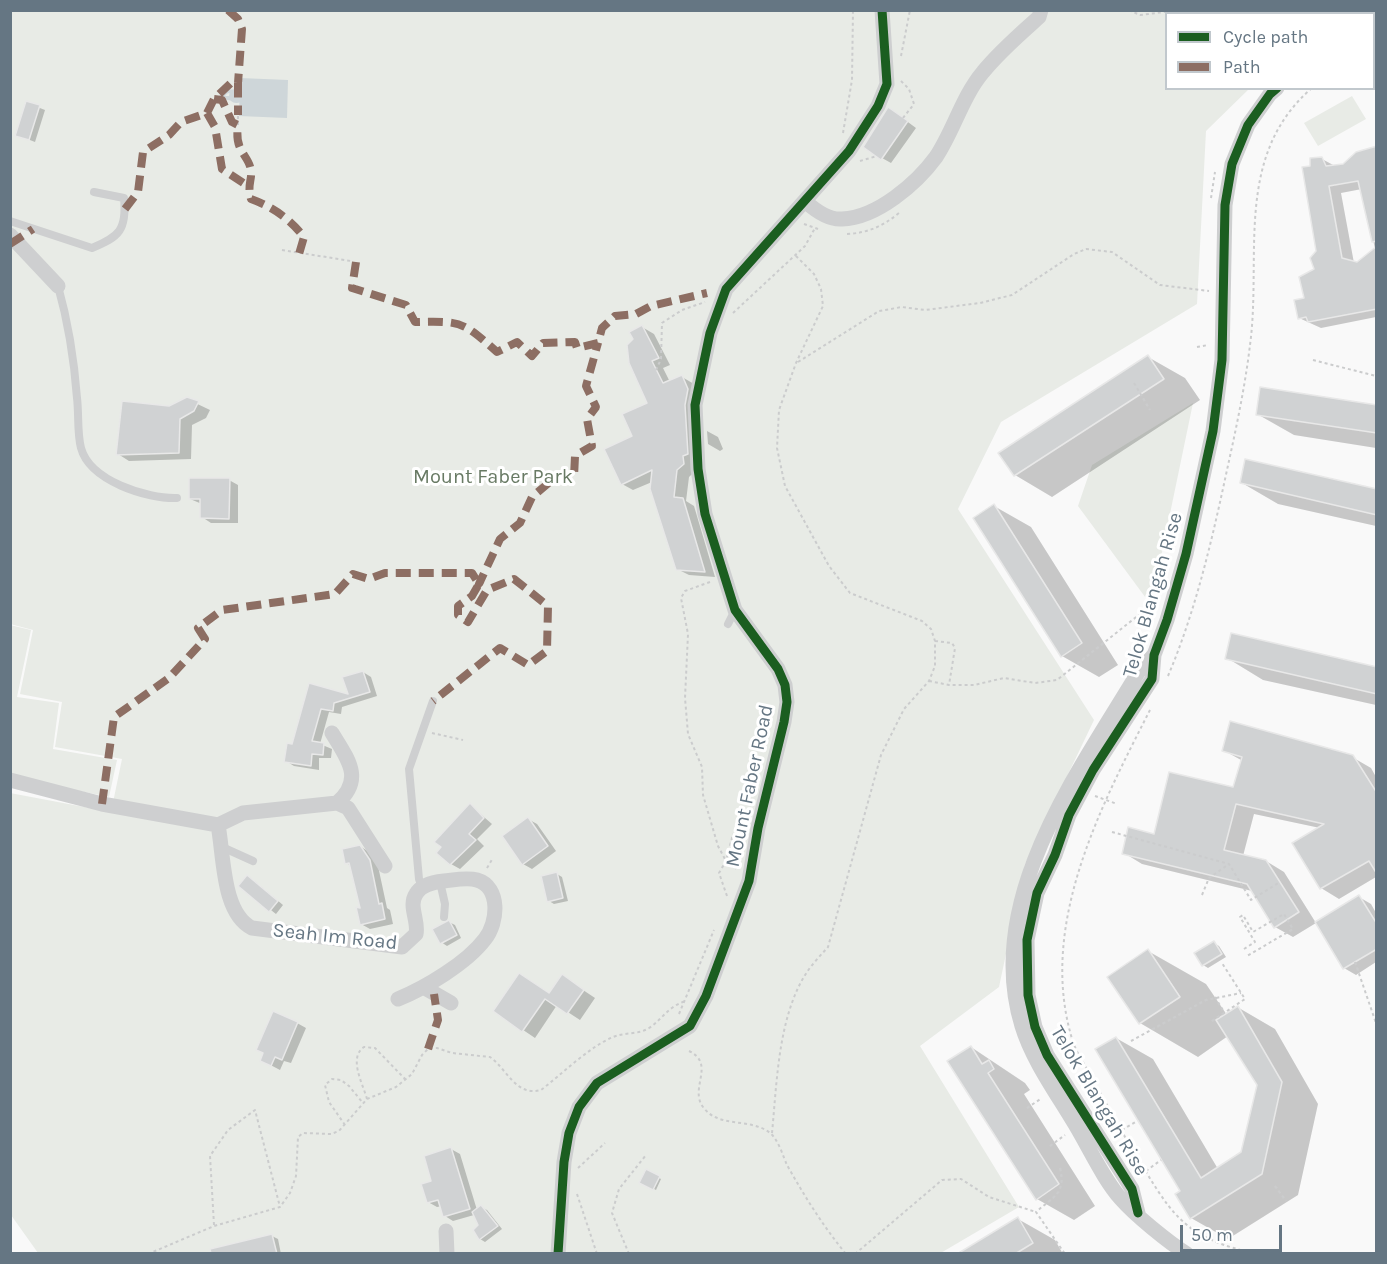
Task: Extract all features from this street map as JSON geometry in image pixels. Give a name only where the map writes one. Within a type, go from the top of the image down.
[{"type":"street","name":"Mount Faber Road","points":[[558,1254],[564,1162],[569,1133],[579,1107],[597,1083],[690,1026],[706,996],[749,880],[787,702],[785,685],[778,669],[731,617],[705,514],[698,469],[695,405],[710,333],[726,289],[806,202],[849,151],[878,106],[887,84],[882,10]]},
{"type":"street","points":[[806,202],[822,214],[841,220],[862,215],[885,203],[921,175],[937,155],[982,72],[1039,17],[1041,10]]},
{"type":"street","name":"Telok Blangah Rise","points":[[1138,1214],[1132,1189],[1047,1055],[1033,1020],[1027,986],[1027,940],[1037,892],[1055,855],[1069,815],[1089,777],[1152,679],[1154,655],[1167,620],[1186,554],[1213,430],[1222,360],[1225,205],[1232,164],[1248,125],[1275,90]]},
{"type":"street","points":[[10,235],[58,286]]},
{"type":"street","name":"Telok Blangah Rise","points":[[1154,655],[1128,690],[1056,810],[1038,848],[1023,891],[1012,970],[1022,1026],[1047,1078],[1120,1199],[1187,1254]]},
{"type":"street","points":[[332,733],[351,766],[352,777],[350,789],[337,803]]},
{"type":"street","points":[[10,780],[102,804],[218,825],[243,813],[337,803],[348,808],[385,866]]},
{"type":"street","name":"Seah Im Road","points":[[218,825],[231,904],[244,924],[252,928],[402,947],[416,934],[413,904],[417,891],[422,887]]},
{"type":"street","points":[[1038,848],[1055,855]]},
{"type":"street","points":[[398,999],[425,988],[485,939],[494,916],[493,896],[485,884],[472,879],[440,882],[422,887]]},
{"type":"street","points":[[425,988],[451,1003]]},
{"type":"street","points":[[446,1232],[447,1254]]},
{"type":"lane","points":[[10,221],[92,248],[114,239],[124,222],[125,213],[124,198],[94,192]]},
{"type":"lane","points":[[58,286],[70,330],[81,450],[94,470],[126,488],[157,499],[177,498]]},
{"type":"lane","points":[[422,887],[419,879],[409,769],[433,702]]},
{"type":"lane","points":[[222,847],[253,861]]},
{"type":"lane","points":[[440,882],[445,904],[444,917]]},
{"type":"path","points":[[843,126],[852,80],[853,10]]},
{"type":"path","points":[[900,56],[910,10]]},
{"type":"path","points":[[1129,10],[1140,15],[1180,10]]},
{"type":"path","points":[[242,76],[242,82]]},
{"type":"path","points":[[896,77],[909,89],[914,104],[903,118]]},
{"type":"path","points":[[238,115],[238,125]]},
{"type":"path","points":[[733,313],[805,246],[815,228],[798,221]]},
{"type":"path","points":[[796,363],[879,311],[902,307],[925,310],[980,303],[1012,295],[1074,254],[1086,249],[1112,252],[1160,285],[1212,291]]},
{"type":"path","points":[[282,250],[351,261]]},
{"type":"path","points":[[795,255],[814,274],[821,289],[823,306],[796,363],[779,410],[777,448],[785,486],[829,566],[850,593],[922,621],[931,629],[935,641],[935,666],[929,681],[904,709],[881,755],[828,947],[807,972],[795,995],[779,1054],[772,1133],[821,1224],[846,1254]]},
{"type":"path","points":[[657,370],[661,359],[662,323],[682,310],[708,302]]},
{"type":"path","points":[[1197,347],[1213,344]]},
{"type":"path","points":[[1313,360],[1377,376]]},
{"type":"path","points":[[1134,383],[1150,410]]},
{"type":"path","points":[[711,582],[685,591],[681,598],[688,634],[685,698],[688,734],[702,767],[703,795],[718,846],[726,861]]},
{"type":"path","points":[[929,681],[949,685],[974,685],[1004,678],[1035,683],[1056,680],[1145,610]]},
{"type":"path","points":[[935,641],[952,643],[955,648],[949,685]]},
{"type":"path","points":[[423,731],[464,740]]},
{"type":"path","points":[[1106,800],[1118,804]]},
{"type":"path","points":[[1112,832],[1229,864],[1251,900],[1280,882]]},
{"type":"path","points":[[727,897],[718,873],[726,861],[733,834]]},
{"type":"path","points":[[482,874],[493,858]]},
{"type":"path","points":[[1202,895],[1209,878],[1229,864]]},
{"type":"path","points":[[1081,866],[1062,939],[1062,994],[1073,1044],[1121,1131],[1177,1219],[1195,1233],[1225,1246],[1258,1254]]},
{"type":"path","points":[[1244,949],[1255,942],[1240,917],[1243,915],[1253,932],[1284,914],[1293,929],[1247,956]]},
{"type":"path","points":[[148,1254],[214,1226],[280,1207],[290,1193],[296,1176],[297,1137],[306,1133],[331,1134],[345,1125],[367,1099],[396,1088],[406,1080],[417,1067],[424,1052],[436,1048],[452,1053],[490,1056],[521,1089],[541,1090],[612,1037],[627,1032],[640,1033],[651,1027],[665,1011],[684,1001],[714,930]]},
{"type":"path","points":[[1355,962],[1377,1023]]},
{"type":"path","points":[[1212,1021],[1245,999],[1222,963]]},
{"type":"path","points":[[1131,1041],[1215,997],[1241,993]]},
{"type":"path","points":[[1215,997],[1225,1013]]},
{"type":"path","points":[[367,1099],[356,1060],[358,1052],[364,1047],[375,1048],[406,1080]]},
{"type":"path","points":[[689,1051],[702,1062],[704,1068],[698,1097],[708,1113],[727,1121],[744,1121],[772,1133]]},
{"type":"path","points":[[345,1125],[329,1102],[325,1085],[332,1079],[341,1080],[363,1103]]},
{"type":"path","points":[[1026,1108],[1040,1099]]},
{"type":"path","points":[[214,1226],[210,1156],[228,1130],[255,1110],[280,1207]]},
{"type":"path","points":[[1121,1131],[1137,1121]]},
{"type":"path","points":[[1050,1146],[1065,1135]]},
{"type":"path","points":[[576,1170],[605,1143]]},
{"type":"path","points":[[629,1254],[612,1213],[619,1189],[646,1155]]},
{"type":"path","points":[[1146,1171],[1161,1160]]},
{"type":"path","points":[[1036,1212],[1059,1191],[1063,1183],[1060,1168]]},
{"type":"path","points":[[855,1254],[934,1184],[942,1180],[961,1179],[989,1197],[1036,1212],[1065,1254]]},
{"type":"path","points":[[1275,1186],[1286,1201]]},
{"type":"path","points":[[576,1188],[597,1254]]},
{"type":"green space","name":"Mount Faber Park","points":[[11,11],[1348,12],[1165,12],[1165,90],[1248,90],[1206,131],[1197,304],[1001,422],[958,509],[1094,720],[1025,864],[999,987],[920,1046],[1019,1207],[939,1254],[38,1253],[11,1215],[10,793],[111,812],[122,759],[55,747],[62,702],[20,694],[33,630],[10,624]]},
{"type":"green space","points":[[1352,96],[1366,119],[1318,146],[1304,123]]},
{"type":"green space","points":[[1193,403],[1151,605],[1078,506],[1092,465]]},
{"type":"green space","points":[[10,625],[31,630],[17,697],[59,703],[53,749],[117,760],[109,797],[11,777]]},
{"type":"shaded area","points":[[240,78],[288,80],[287,118],[239,116]]},
{"type":"building","points":[[26,101],[40,105],[29,140],[15,136]]},
{"type":"building","points":[[888,107],[908,121],[881,160],[863,147]]},
{"type":"building","points":[[1377,146],[1377,241],[1372,242],[1358,181],[1329,186],[1342,258],[1357,262],[1377,246],[1377,309],[1308,322],[1306,317],[1298,319],[1294,300],[1304,298],[1299,277],[1314,269],[1310,258],[1316,251],[1302,167],[1310,166],[1310,158],[1322,157],[1326,166],[1343,164],[1356,152]]},
{"type":"building","points":[[642,325],[659,358],[652,361],[663,383],[682,375],[688,389],[685,405],[688,454],[683,456],[684,464],[677,470],[674,497],[683,498],[705,572],[676,570],[650,489],[652,470],[621,485],[604,449],[632,436],[622,414],[647,403],[629,363],[627,345],[633,339],[629,332]]},
{"type":"building","points":[[1148,355],[1164,379],[1014,476],[998,453]]},
{"type":"building","points":[[1260,387],[1377,405],[1377,433],[1256,415]]},
{"type":"building","points":[[187,397],[199,401],[194,411],[180,419],[179,453],[116,455],[122,401],[169,406]]},
{"type":"building","points":[[1245,459],[1377,489],[1377,515],[1240,483]]},
{"type":"building","points":[[189,478],[230,478],[229,519],[200,518],[200,499],[189,499]]},
{"type":"building","points":[[994,504],[1082,643],[1061,657],[973,518]]},
{"type":"building","points":[[1231,633],[1377,667],[1377,694],[1225,659]]},
{"type":"building","points":[[363,671],[370,692],[334,703],[333,711],[321,709],[312,741],[324,743],[323,755],[312,754],[311,766],[284,762],[287,743],[292,744],[309,683],[348,694],[342,677]]},
{"type":"building","points":[[1230,721],[1353,755],[1377,793],[1377,874],[1369,861],[1320,889],[1292,843],[1324,824],[1236,804],[1224,850],[1266,860],[1299,912],[1274,928],[1247,884],[1122,854],[1128,827],[1154,834],[1169,772],[1233,787],[1242,757],[1222,751]]},
{"type":"building","points":[[470,803],[484,818],[469,834],[476,840],[450,865],[436,853],[441,847],[434,842]]},
{"type":"building","points":[[528,817],[548,846],[522,865],[502,836]]},
{"type":"building","points":[[360,845],[370,860],[379,904],[382,903],[385,919],[360,925],[356,907],[360,908],[349,863],[345,864],[342,849]]},
{"type":"building","points":[[557,872],[563,898],[547,902],[541,876]]},
{"type":"building","points":[[247,875],[278,901],[269,912],[238,886]]},
{"type":"building","points":[[1359,895],[1377,924],[1377,949],[1343,969],[1315,922]]},
{"type":"building","points":[[449,920],[457,935],[440,944],[432,929]]},
{"type":"building","points":[[1214,941],[1222,954],[1202,966],[1194,953]]},
{"type":"building","points":[[1148,949],[1180,997],[1139,1024],[1107,977]]},
{"type":"building","points":[[519,973],[549,993],[562,974],[584,990],[567,1014],[545,999],[522,1032],[493,1011]]},
{"type":"building","points":[[1238,1006],[1282,1082],[1262,1174],[1190,1219],[1175,1194],[1180,1191],[1095,1049],[1116,1037],[1201,1178],[1241,1152],[1257,1085],[1216,1020]]},
{"type":"building","points":[[273,1011],[298,1022],[282,1060],[275,1057],[271,1066],[260,1061],[263,1053],[256,1050]]},
{"type":"building","points":[[971,1046],[982,1064],[989,1060],[994,1069],[988,1073],[1059,1184],[1036,1200],[947,1061]]},
{"type":"building","points":[[451,1147],[470,1209],[443,1217],[438,1200],[427,1203],[421,1184],[431,1181],[424,1156]]},
{"type":"building","points":[[646,1169],[660,1176],[653,1190],[639,1183]]},
{"type":"building","points":[[481,1205],[498,1226],[479,1240],[473,1230],[478,1225],[472,1212]]},
{"type":"building","points":[[1018,1217],[1033,1243],[1015,1254],[957,1254]]},
{"type":"building","points":[[272,1234],[277,1254],[211,1254],[210,1249]]},
{"type":"waterway","points":[[227,91],[236,92],[235,99],[221,97],[227,91]]},
{"type":"marked path","points":[[228,10],[238,19],[242,29],[238,83]]},
{"type":"marked path","points":[[125,209],[138,192],[143,152],[169,135],[181,122],[207,113],[214,99],[232,82],[238,83],[238,115]]},
{"type":"marked path","points":[[214,99],[222,100],[232,122],[238,125],[238,142],[250,165],[251,199],[281,214],[299,231],[304,237],[299,254]]},
{"type":"marked path","points":[[207,113],[215,127],[222,169],[248,186]]},
{"type":"marked path","points":[[10,244],[33,229]]},
{"type":"marked path","points":[[356,262],[352,288],[406,305],[415,322],[443,322],[461,325],[476,334],[497,352],[517,342],[532,356],[543,343],[575,342],[577,348],[598,343],[602,328],[615,316],[636,314],[651,306],[707,293]]},
{"type":"marked path","points":[[482,586],[479,584],[500,539],[520,523],[532,497],[551,481],[574,477],[575,456],[592,446],[587,419],[596,407],[586,386],[598,343]]},
{"type":"marked path","points":[[102,804],[114,717],[169,678],[205,639],[198,628],[222,610],[335,594],[353,574],[369,579],[385,573],[472,573],[479,584],[472,596],[458,606],[458,615],[468,622],[487,590],[514,579],[548,606],[547,651],[528,665],[500,648],[433,701]]},
{"type":"marked path","points":[[428,1049],[438,1020],[434,994]]},
{"type":"cycle path","points":[[558,1254],[564,1162],[569,1133],[579,1107],[597,1083],[690,1026],[706,996],[749,881],[758,828],[787,702],[785,685],[778,669],[735,610],[705,514],[698,469],[695,405],[710,333],[726,289],[849,151],[878,106],[887,84],[882,10]]},
{"type":"cycle path","points":[[1138,1213],[1132,1189],[1047,1055],[1035,1027],[1028,995],[1027,940],[1037,893],[1055,855],[1069,815],[1093,770],[1152,679],[1154,655],[1167,620],[1186,554],[1213,431],[1222,360],[1225,205],[1232,164],[1248,125],[1275,90]]}]
